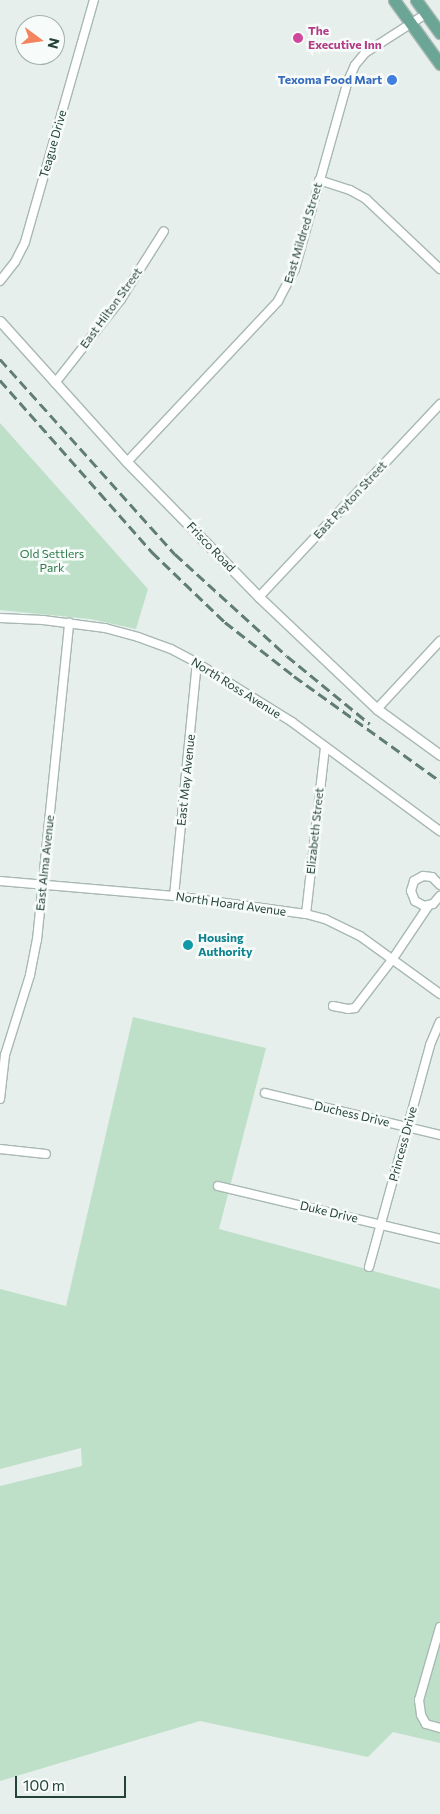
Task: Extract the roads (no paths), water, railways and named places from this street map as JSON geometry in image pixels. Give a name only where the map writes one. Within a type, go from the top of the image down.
[{"type":"main road","points":[[394,0],[440,64]]},
{"type":"main road","points":[[416,0],[440,33]]},
{"type":"street","name":"Teague Drive","points":[[0,281],[16,262],[25,242],[94,0]]},
{"type":"street","name":"East Mildred Street","points":[[128,462],[278,302],[295,269],[348,81],[355,65],[365,54],[426,14]]},
{"type":"street","points":[[319,180],[350,190],[366,199],[440,269]]},
{"type":"street","name":"East Hilton Street","points":[[55,383],[121,298],[164,231]]},
{"type":"street","name":"Frisco Road","points":[[0,321],[128,462],[259,597],[378,708],[440,755]]},
{"type":"street","name":"East Peyton Street","points":[[259,597],[440,404]]},
{"type":"street","name":"North Ross Avenue","points":[[0,618],[69,623],[105,628],[138,637],[198,663],[292,722],[440,831]]},
{"type":"street","name":"East Alma Avenue","points":[[0,1099],[5,1055],[30,975],[37,940],[69,623]]},
{"type":"street","points":[[378,708],[440,642]]},
{"type":"street","name":"East May Avenue","points":[[174,896],[198,663]]},
{"type":"street","name":"Elizabeth Street","points":[[306,914],[325,747]]},
{"type":"street","points":[[429,905],[419,904],[415,900],[412,896],[412,886],[418,878],[428,876],[436,879],[440,885]]},
{"type":"street","name":"North Hoard Avenue","points":[[0,882],[174,896],[306,914],[325,919],[360,936],[440,994]]},
{"type":"street","points":[[333,1006],[348,1009],[355,1008],[392,960],[429,905],[437,901],[440,896]]},
{"type":"street","name":"Princess Drive","points":[[369,1267],[430,1045],[440,1022]]},
{"type":"street","name":"Duchess Drive","points":[[265,1093],[440,1135]]},
{"type":"street","points":[[0,1149],[46,1154]]},
{"type":"street","name":"Duke Drive","points":[[218,1186],[440,1239]]},
{"type":"street","points":[[440,1627],[420,1700],[421,1715],[426,1724],[440,1728]]},
{"type":"railway","points":[[0,359],[175,554],[287,656],[370,724]]},
{"type":"railway","points":[[0,380],[152,552],[225,622],[294,676],[440,781]]},
{"type":"place","name":"The Executive Inn","points":[[298,38]]},
{"type":"place","name":"Texoma Food Mart","points":[[392,80]]},
{"type":"place","name":"Housing Authority","points":[[188,945]]},
{"type":"park label","name":"Old Settlers Park","points":[[52,561]]}]
